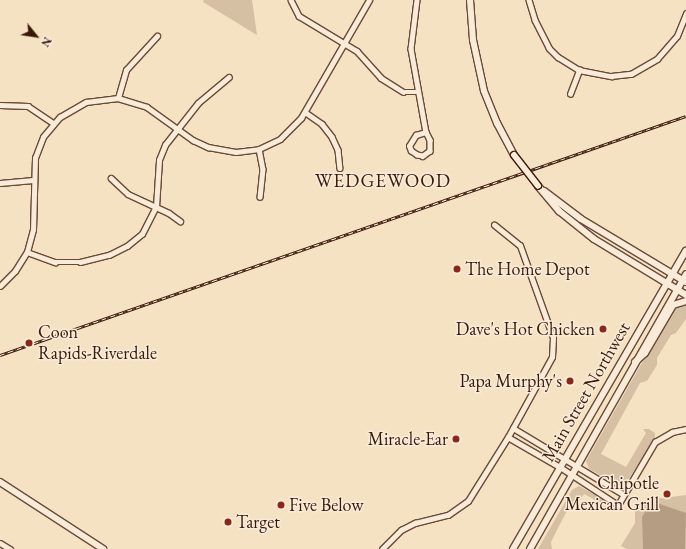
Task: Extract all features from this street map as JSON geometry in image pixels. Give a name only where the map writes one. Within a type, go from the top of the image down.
[{"type":"main road","points":[[470,0],[480,76],[497,123],[514,154],[559,211],[594,239],[686,295]]},
{"type":"main road","points":[[538,186],[580,219],[685,279]]},
{"type":"main road","name":"Main Street Northwest","points":[[513,549],[666,283],[674,273],[686,251]]},
{"type":"main road","name":"Main Street Northwest","points":[[530,549],[572,476],[634,362],[677,289],[685,279]]},
{"type":"main road","points":[[634,362],[645,353],[673,305],[686,301]]},
{"type":"main road","points":[[0,482],[103,549]]},
{"type":"street","points":[[291,0],[299,16],[360,54],[381,78],[393,87],[403,92],[417,92]]},
{"type":"street","points":[[0,286],[16,271],[28,252],[33,230],[33,180],[38,149],[53,123],[82,104],[96,99],[118,98],[147,106],[200,144],[220,151],[243,152],[259,149],[286,134],[304,112],[369,0]]},
{"type":"street","points":[[417,0],[410,40],[417,92],[426,132],[430,140],[430,151],[422,156],[417,155],[411,151],[409,146],[416,135],[426,132]]},
{"type":"street","points":[[528,0],[535,20],[549,48],[558,57],[579,70],[611,76],[631,74],[647,66],[671,45],[686,14]]},
{"type":"street","points":[[118,98],[126,70],[157,36]]},
{"type":"street","points":[[570,94],[579,70]]},
{"type":"street","points":[[28,252],[55,262],[69,262],[108,255],[127,246],[142,234],[156,207],[159,160],[176,128],[198,103],[229,77]]},
{"type":"street","points":[[0,105],[28,106],[53,123]]},
{"type":"street","points":[[304,112],[322,124],[332,137],[338,150],[340,168]]},
{"type":"street","points":[[259,149],[264,169],[260,197]]},
{"type":"street","points":[[111,178],[128,194],[156,207],[180,221]]},
{"type":"street","points":[[0,183],[33,180]]},
{"type":"street","points":[[382,549],[401,530],[415,523],[448,515],[468,501],[508,437],[551,361],[554,344],[520,246],[494,225]]},
{"type":"street","points":[[513,428],[566,458],[577,467],[623,494]]},
{"type":"street","points":[[508,437],[560,467],[618,505],[623,494],[655,442],[672,432],[686,429]]},
{"type":"street","points":[[0,543],[10,549]]},
{"type":"shaded area","points":[[204,0],[252,0],[257,35],[203,2]]},
{"type":"shaded area","points":[[686,304],[686,319],[676,333],[671,335],[657,358],[657,365],[647,381],[640,383],[601,454],[626,467],[646,433],[643,429],[649,429],[655,433],[655,439],[627,481],[622,485],[616,484],[589,469],[586,461],[664,324],[678,306]]},
{"type":"shaded area","points":[[579,486],[606,501],[610,508],[584,494],[577,505],[568,509],[551,542],[552,549],[538,549],[572,490]]},
{"type":"shaded area","points":[[686,495],[686,549],[627,549],[621,546],[635,523],[635,511],[641,501]]},
{"type":"shaded area","points":[[657,503],[686,513],[685,549],[643,549],[642,517],[648,507]]},
{"type":"railway","points":[[0,355],[686,116]]},
{"type":"place","name":"The Home Depot","points":[[457,269]]},
{"type":"place","name":"Dave's Hot Chicken","points":[[603,329]]},
{"type":"place","name":"Coon Rapids-Riverdale","points":[[29,343]]},
{"type":"place","name":"Papa Murphy's","points":[[570,381]]},
{"type":"place","name":"Miracle-Ear","points":[[456,439]]},
{"type":"place","name":"Chipotle Mexican Grill","points":[[667,494]]},
{"type":"place","name":"Five Below","points":[[281,505]]},
{"type":"place","name":"Target","points":[[228,522]]},
{"type":"district","name":"WEDGEWOOD","points":[[383,181]]}]
